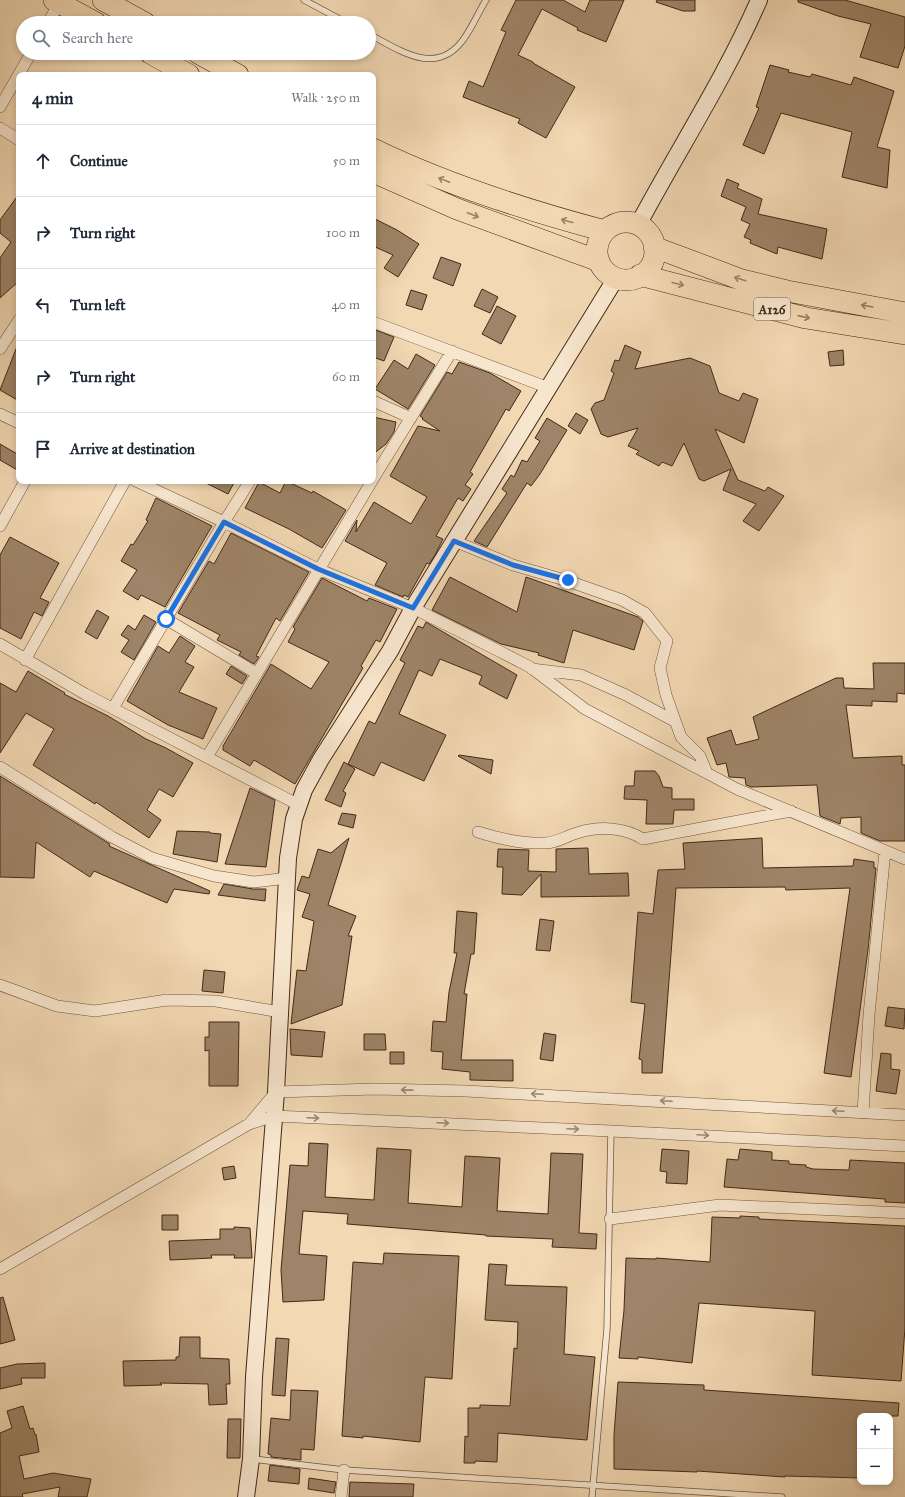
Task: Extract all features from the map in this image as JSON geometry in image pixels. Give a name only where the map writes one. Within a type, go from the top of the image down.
[{"type":"highway","points":[[103,0],[132,16]]},
{"type":"highway","points":[[57,1],[84,16]]},
{"type":"highway","points":[[162,60],[184,72]]},
{"type":"highway","points":[[211,60],[233,72]]},
{"type":"highway","points":[[376,150],[456,185],[543,214],[605,231]]},
{"type":"highway","points":[[376,173],[458,209],[599,261]]},
{"type":"highway","points":[[616,278],[609,274],[599,261],[597,245],[605,231],[620,222],[638,225],[648,232],[654,247],[652,263],[640,275]]},
{"type":"highway","name":"A126","points":[[654,247],[742,280],[787,291],[905,313]]},
{"type":"highway","name":"A126","points":[[616,278],[633,278],[640,275],[806,318],[905,334]]},
{"type":"street","points":[[638,225],[723,72],[749,23],[759,0]]},
{"type":"street","points":[[51,16],[57,1]]},
{"type":"street","points":[[20,72],[27,60]]},
{"type":"street","points":[[0,107],[16,79]]},
{"type":"street","points":[[0,128],[16,138]]},
{"type":"street","points":[[246,1497],[251,1459],[254,1377],[276,1092],[288,858],[294,819],[304,790],[321,759],[390,651],[413,608],[616,278]]},
{"type":"street","points":[[376,323],[549,388]]},
{"type":"street","points":[[0,349],[16,325]]},
{"type":"street","points":[[376,474],[452,351]]},
{"type":"street","points":[[376,401],[411,418]]},
{"type":"street","points":[[0,414],[16,422]]},
{"type":"street","points":[[0,526],[23,484]]},
{"type":"street","points":[[25,660],[123,484]]},
{"type":"street","points":[[142,484],[224,522],[318,569],[413,608],[531,668],[585,709],[737,789],[905,859]]},
{"type":"street","points":[[113,708],[248,484]]},
{"type":"street","points":[[206,757],[370,484]]},
{"type":"street","points":[[454,541],[513,565],[568,580],[622,600],[646,614],[667,642],[660,668],[674,721],[681,736],[700,756],[707,773]]},
{"type":"street","points":[[166,619],[256,674]]},
{"type":"street","points":[[0,644],[25,660],[113,708],[299,805]]},
{"type":"street","points":[[531,668],[581,675],[626,695],[674,721]]},
{"type":"street","points":[[0,768],[112,837],[152,858],[214,876],[254,882],[287,878]]},
{"type":"street","points":[[478,832],[519,842],[546,843],[559,841],[577,833],[611,829],[630,832],[643,839],[790,811]]},
{"type":"street","points":[[863,1113],[869,1015],[886,851]]},
{"type":"street","points":[[0,984],[57,1006],[95,1011],[167,1000],[216,1001],[280,1014]]},
{"type":"street","points":[[249,1124],[276,1092],[375,1089],[466,1091],[905,1115]]},
{"type":"street","points":[[0,1269],[249,1124],[274,1116],[905,1146]]},
{"type":"street","points":[[610,1218],[720,1205],[905,1213]]},
{"type":"street","points":[[341,1497],[344,1470]]},
{"type":"lane","points":[[304,0],[334,16]]},
{"type":"lane","points":[[376,37],[418,58],[431,60],[441,58],[454,51],[463,40],[486,0]]},
{"type":"lane","points":[[592,1497],[607,1330],[611,1131]]},
{"type":"lane","points":[[251,1459],[344,1470],[782,1497]]},
{"type":"building","points":[[516,0],[563,0],[585,12],[590,0],[624,0],[606,42],[577,30],[578,28],[542,9],[518,55],[533,62],[575,87],[546,138],[518,123],[520,119],[463,97],[469,81],[483,87],[506,32],[501,30]]},
{"type":"building","points":[[657,0],[695,0],[695,11],[683,11],[656,2]]},
{"type":"building","points":[[798,0],[845,0],[905,17],[905,46],[898,68],[860,57],[871,24],[838,16],[798,2]]},
{"type":"building","points":[[770,65],[789,70],[788,72],[810,77],[812,74],[851,85],[854,77],[894,91],[877,147],[890,150],[887,188],[842,177],[852,132],[781,113],[764,154],[743,145],[759,108],[756,107]]},
{"type":"building","points":[[727,179],[739,184],[737,188],[762,199],[758,214],[827,229],[822,259],[778,247],[777,254],[750,243],[751,240],[744,237],[750,224],[741,220],[746,207],[721,196]]},
{"type":"building","points":[[16,198],[16,284],[0,298],[0,258],[11,242],[0,233],[0,220]]},
{"type":"building","points":[[376,220],[397,230],[419,244],[398,277],[384,268],[393,255],[376,247]]},
{"type":"building","points":[[441,257],[461,264],[453,286],[433,278]]},
{"type":"building","points":[[482,289],[498,297],[490,313],[474,306]]},
{"type":"building","points":[[411,290],[427,295],[422,310],[406,305]]},
{"type":"building","points":[[497,306],[516,316],[501,344],[482,334]]},
{"type":"building","points":[[376,330],[394,337],[384,361],[376,358]]},
{"type":"building","points":[[625,345],[641,352],[635,369],[690,358],[710,366],[719,393],[739,401],[743,393],[758,399],[744,443],[715,429],[738,480],[765,491],[768,487],[784,496],[759,531],[743,521],[756,504],[723,490],[731,469],[704,481],[699,479],[684,443],[672,466],[662,462],[659,466],[636,454],[639,451],[628,446],[638,428],[608,437],[601,434],[591,409],[595,403],[604,400],[614,373],[611,371],[615,360],[619,361]]},
{"type":"building","points":[[16,349],[16,399],[0,390]]},
{"type":"building","points":[[843,350],[844,365],[830,366],[828,352]]},
{"type":"building","points":[[416,354],[435,365],[408,409],[376,390],[376,387],[394,360],[408,369]]},
{"type":"building","points":[[459,362],[490,373],[521,391],[509,411],[506,409],[470,472],[473,474],[465,485],[471,489],[463,501],[458,498],[436,536],[443,539],[435,555],[429,564],[427,563],[408,597],[404,595],[403,597],[375,585],[387,563],[345,541],[357,520],[356,532],[374,502],[411,524],[427,497],[390,476],[418,426],[440,431],[420,416],[447,372],[452,374]]},
{"type":"building","points":[[576,413],[588,420],[580,434],[568,426]]},
{"type":"building","points":[[376,418],[396,422],[394,432],[386,444],[376,452]]},
{"type":"building","points":[[547,418],[567,430],[531,486],[527,483],[487,547],[474,541],[507,493],[502,489],[511,475],[514,477],[522,460],[527,462],[540,441],[535,438]]},
{"type":"building","points":[[0,444],[16,453],[16,469],[0,460]]},
{"type":"building","points":[[208,484],[233,484],[228,494]]},
{"type":"building","points":[[258,484],[263,484],[280,493],[284,484],[292,484],[312,493],[313,491],[346,510],[322,548],[289,529],[245,508]]},
{"type":"building","points":[[156,498],[212,526],[165,607],[141,595],[138,600],[123,591],[137,570],[121,561],[131,544],[133,545],[148,521],[146,520]]},
{"type":"building","points":[[231,533],[309,572],[280,621],[276,618],[256,656],[259,657],[254,664],[239,655],[241,652],[217,640],[220,635],[178,613],[209,561],[214,564]]},
{"type":"building","points":[[10,537],[59,563],[40,598],[49,602],[42,616],[34,612],[21,639],[0,628],[0,555]]},
{"type":"building","points":[[450,577],[517,612],[526,577],[638,617],[643,621],[634,650],[573,630],[564,663],[538,655],[539,653],[501,644],[432,610]]},
{"type":"building","points":[[322,578],[367,601],[369,598],[397,609],[380,642],[376,640],[361,666],[363,668],[295,784],[254,760],[250,766],[223,750],[223,746],[271,664],[311,689],[329,662],[288,642],[295,629],[293,627]]},
{"type":"building","points":[[97,610],[109,617],[97,639],[85,632]]},
{"type":"building","points":[[144,615],[156,622],[134,660],[121,652],[129,640],[121,635],[128,625],[135,630]]},
{"type":"building","points":[[426,622],[517,675],[507,699],[479,684],[482,676],[440,659],[432,676],[419,670],[399,714],[446,735],[424,781],[381,762],[374,776],[348,764],[369,721],[375,724],[405,663],[400,660],[418,626],[423,628]]},
{"type":"building","points":[[180,636],[195,646],[185,662],[194,667],[179,692],[217,708],[203,739],[168,725],[127,701],[158,646],[169,653]]},
{"type":"building","points":[[873,663],[905,663],[905,694],[897,693],[897,702],[872,701],[872,706],[846,705],[853,758],[902,756],[902,765],[905,765],[905,841],[880,841],[861,833],[861,817],[841,818],[840,824],[820,816],[817,785],[751,787],[746,785],[745,778],[729,777],[726,763],[717,765],[707,738],[731,730],[736,745],[759,739],[753,717],[836,678],[843,678],[844,688],[874,689]]},
{"type":"building","points":[[231,666],[247,676],[242,684],[226,674]]},
{"type":"building","points":[[28,671],[65,693],[64,694],[108,716],[146,739],[193,763],[173,797],[159,789],[147,810],[161,820],[149,838],[96,802],[95,804],[33,765],[54,729],[26,713],[0,753],[0,683],[16,692]]},
{"type":"building","points":[[458,756],[493,760],[491,774]]},
{"type":"building","points":[[344,762],[355,769],[343,791],[346,793],[341,807],[325,800]]},
{"type":"building","points":[[635,771],[655,771],[659,776],[663,787],[672,788],[672,799],[694,799],[694,810],[674,810],[673,824],[646,824],[647,800],[624,799],[625,786],[634,786]]},
{"type":"building","points":[[0,776],[110,844],[109,846],[210,891],[209,894],[174,889],[167,903],[94,871],[90,877],[36,842],[34,878],[0,877]]},
{"type":"building","points":[[250,788],[275,800],[266,867],[225,864]]},
{"type":"building","points":[[342,813],[356,815],[353,828],[338,824]]},
{"type":"building","points":[[177,831],[210,832],[221,834],[217,862],[173,854]]},
{"type":"building","points":[[349,838],[328,905],[356,916],[348,936],[352,936],[342,1005],[291,1024],[297,970],[306,971],[314,921],[302,917],[310,894],[297,890],[302,876],[309,878],[318,849],[331,853]]},
{"type":"building","points":[[762,838],[763,868],[853,866],[854,859],[874,862],[874,868],[876,868],[868,950],[851,1077],[824,1073],[850,888],[786,890],[785,887],[676,888],[662,1073],[642,1073],[642,1060],[639,1059],[645,1004],[631,1002],[638,912],[653,914],[658,870],[685,869],[683,843]]},
{"type":"building","points":[[588,848],[589,874],[628,873],[629,896],[541,897],[541,874],[522,895],[502,894],[503,867],[497,867],[498,849],[529,850],[528,871],[556,872],[556,849]]},
{"type":"building","points":[[224,884],[253,889],[266,889],[265,901],[218,895]]},
{"type":"building","points":[[457,911],[477,913],[474,954],[471,954],[464,994],[467,994],[461,1060],[513,1060],[513,1081],[470,1080],[470,1072],[442,1069],[443,1052],[431,1051],[433,1021],[446,1022],[449,992],[457,953],[454,953]]},
{"type":"building","points":[[540,919],[554,921],[550,951],[536,950]]},
{"type":"building","points":[[204,970],[225,972],[223,993],[202,991]]},
{"type":"building","points":[[888,1007],[905,1009],[904,1029],[885,1026]]},
{"type":"building","points":[[209,1022],[239,1022],[238,1086],[209,1086],[209,1050],[205,1051],[205,1037],[209,1037]]},
{"type":"building","points":[[290,1029],[325,1032],[322,1057],[291,1055]]},
{"type":"building","points":[[544,1033],[556,1035],[553,1061],[540,1059]]},
{"type":"building","points":[[364,1034],[385,1034],[386,1050],[364,1050]]},
{"type":"building","points":[[390,1052],[404,1052],[404,1064],[390,1064]]},
{"type":"building","points":[[881,1053],[891,1054],[891,1069],[900,1070],[896,1094],[876,1091]]},
{"type":"building","points":[[309,1143],[328,1144],[325,1197],[374,1200],[377,1148],[411,1150],[408,1203],[462,1207],[465,1156],[500,1158],[497,1211],[548,1214],[551,1153],[583,1154],[579,1233],[597,1234],[596,1249],[552,1247],[553,1239],[486,1236],[347,1224],[348,1214],[303,1211],[299,1254],[327,1256],[324,1300],[283,1302],[281,1270],[290,1165],[308,1166]]},
{"type":"building","points":[[662,1149],[689,1151],[687,1184],[666,1183],[667,1172],[660,1171]]},
{"type":"building","points":[[740,1149],[772,1152],[772,1160],[789,1161],[789,1164],[806,1165],[806,1167],[813,1169],[849,1170],[850,1160],[905,1163],[905,1203],[885,1202],[885,1199],[724,1187],[727,1159],[738,1160]]},
{"type":"building","points":[[234,1166],[236,1178],[224,1180],[222,1168]]},
{"type":"building","points":[[162,1215],[178,1215],[178,1230],[162,1230]]},
{"type":"building","points":[[740,1216],[759,1217],[759,1219],[905,1226],[905,1328],[901,1381],[812,1375],[815,1311],[699,1303],[692,1363],[638,1357],[638,1359],[619,1358],[624,1310],[626,1258],[656,1258],[710,1262],[712,1217],[740,1218]]},
{"type":"building","points":[[234,1227],[250,1228],[252,1258],[234,1258],[235,1255],[211,1255],[212,1258],[170,1260],[169,1241],[220,1239],[220,1229],[234,1229]]},
{"type":"building","points":[[384,1253],[459,1256],[452,1379],[425,1377],[420,1442],[363,1436],[363,1438],[342,1436],[353,1262],[383,1264]]},
{"type":"building","points":[[489,1264],[507,1265],[505,1285],[567,1287],[564,1354],[595,1357],[587,1440],[498,1433],[497,1462],[475,1461],[475,1463],[464,1463],[465,1436],[468,1437],[468,1408],[480,1408],[480,1405],[510,1406],[514,1348],[517,1349],[518,1322],[485,1320]]},
{"type":"building","points":[[3,1297],[15,1340],[0,1344],[0,1298]]},
{"type":"building","points":[[180,1337],[200,1337],[200,1358],[229,1359],[230,1384],[226,1384],[227,1404],[209,1405],[208,1384],[160,1383],[162,1385],[124,1386],[123,1361],[176,1360],[176,1357],[179,1357]]},
{"type":"building","points":[[276,1338],[289,1339],[285,1396],[272,1395]]},
{"type":"building","points":[[45,1363],[45,1378],[21,1378],[22,1384],[0,1389],[0,1368],[17,1364]]},
{"type":"building","points":[[618,1382],[704,1385],[704,1390],[899,1403],[898,1416],[893,1416],[893,1413],[857,1413],[857,1478],[785,1477],[697,1471],[614,1469],[614,1435]]},
{"type":"building","points":[[291,1390],[318,1391],[314,1450],[301,1449],[301,1460],[271,1457],[271,1455],[268,1454],[271,1418],[290,1420]]},
{"type":"building","points":[[23,1406],[30,1429],[33,1428],[35,1435],[36,1434],[39,1452],[19,1456],[24,1479],[53,1473],[91,1479],[87,1497],[58,1497],[60,1487],[22,1494],[23,1497],[0,1497],[0,1433],[12,1428],[7,1411]]},
{"type":"building","points":[[228,1419],[241,1419],[240,1458],[227,1458]]},
{"type":"building","points":[[270,1465],[300,1469],[299,1484],[268,1481]]},
{"type":"building","points":[[309,1478],[336,1482],[334,1493],[308,1489]]},
{"type":"building","points":[[350,1482],[414,1484],[413,1497],[349,1497]]},
{"type":"route","points":[[166,619],[224,522],[318,569],[413,608],[454,541],[513,565],[568,580]]}]
